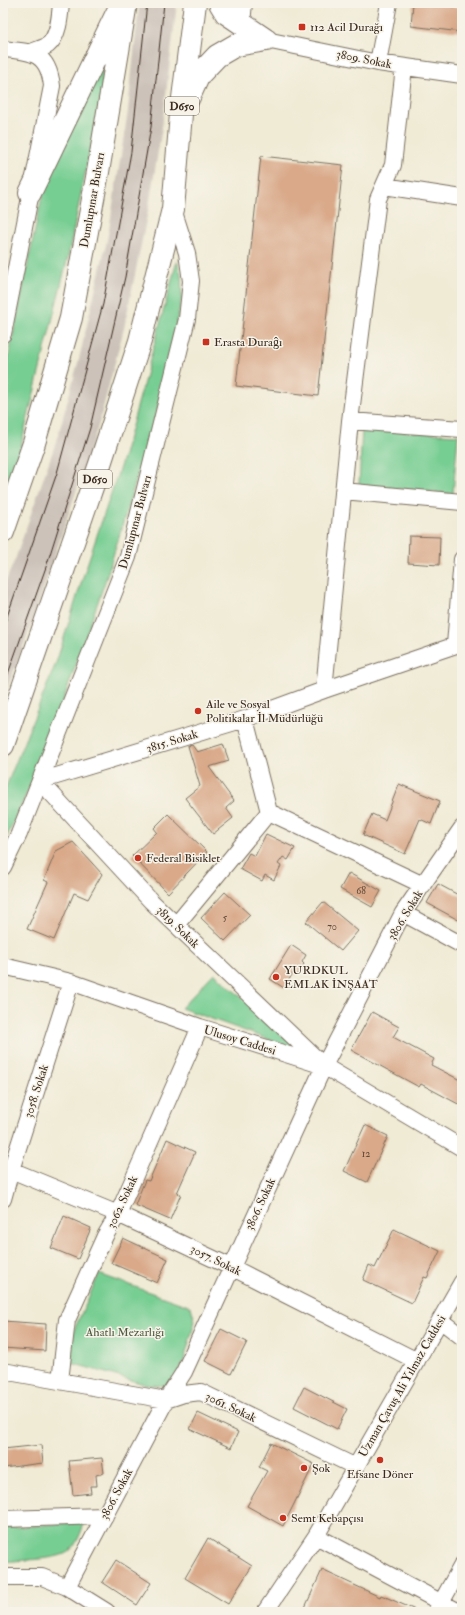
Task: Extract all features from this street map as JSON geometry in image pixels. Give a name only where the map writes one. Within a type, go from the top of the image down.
[{"type":"highway","points":[[30,193],[122,3]]},
{"type":"highway","name":"Dumlupınar Bulvarı","points":[[3,532],[34,442],[71,318],[98,172],[126,3]]},
{"type":"highway","name":"Dumlupınar Bulvarı","points":[[3,745],[100,464],[140,341],[173,209],[180,114],[195,3]]},
{"type":"highway","points":[[220,3],[226,13],[266,40]]},
{"type":"highway","points":[[180,114],[199,75],[217,56],[236,45],[266,40]]},
{"type":"street","points":[[31,52],[48,45],[54,35],[60,19],[61,3]]},
{"type":"street","points":[[242,24],[244,3]]},
{"type":"street","points":[[378,63],[389,3]]},
{"type":"street","name":"3809. Sokak","points":[[266,40],[378,63],[462,75]]},
{"type":"street","points":[[3,49],[31,52],[40,58],[51,74],[52,86],[3,334]]},
{"type":"street","points":[[324,690],[350,421],[378,200],[393,165],[404,67]]},
{"type":"street","points":[[384,186],[462,198]]},
{"type":"street","name":"Dumlupınar Bulvarı","points":[[3,867],[19,834],[128,557],[187,319],[191,281],[187,253],[173,209]]},
{"type":"street","points":[[350,421],[462,429]]},
{"type":"street","points":[[343,491],[462,502]]},
{"type":"street","points":[[459,644],[462,559]]},
{"type":"street","name":"3815. Sokak","points":[[40,781],[245,719],[324,690],[459,644]]},
{"type":"street","points":[[245,719],[269,812]]},
{"type":"street","name":"3819. Sokak","points":[[40,781],[151,901],[324,1066]]},
{"type":"street","points":[[269,812],[423,885]]},
{"type":"street","points":[[176,925],[269,812]]},
{"type":"street","name":"3806. Sokak","points":[[67,1587],[166,1400],[184,1372],[324,1066],[403,913],[462,828]]},
{"type":"street","points":[[403,913],[462,945]]},
{"type":"street","name":"Ulusoy Caddesi","points":[[3,966],[70,982],[200,1027],[324,1066],[462,1148]]},
{"type":"street","name":"3058. Sokak","points":[[3,1199],[70,982]]},
{"type":"street","name":"3062. Sokak","points":[[60,1381],[67,1320],[105,1236],[118,1214],[200,1027]]},
{"type":"street","name":"3057. Sokak","points":[[11,1170],[118,1214],[231,1267],[417,1361]]},
{"type":"street","name":"Uzman Çavuş Ali Yılmaz Caddesi","points":[[265,1612],[316,1536],[462,1282]]},
{"type":"street","points":[[440,1320],[462,1337]]},
{"type":"street","name":"3061. Sokak","points":[[3,1371],[166,1400],[184,1394],[201,1392],[356,1467]]},
{"type":"street","points":[[3,1519],[105,1516]]},
{"type":"street","points":[[316,1536],[438,1608],[459,1612]]},
{"type":"street","points":[[438,1608],[462,1565]]},
{"type":"street","points":[[3,1577],[42,1576],[67,1587],[107,1612]]},
{"type":"shaded area","points":[[139,3],[177,3],[162,127],[149,206],[124,328],[99,423],[31,626],[3,700],[3,588],[16,557],[57,439],[79,359],[108,236],[128,111]]},
{"type":"green space","points":[[103,55],[102,91],[68,257],[15,469],[3,501],[3,384],[41,201],[60,142]]},
{"type":"green space","points":[[177,261],[181,274],[182,297],[157,411],[106,579],[43,758],[3,845],[3,794],[56,663],[124,455]]},
{"type":"green space","points":[[362,429],[458,435],[453,494],[359,485]]},
{"type":"green space","points":[[214,973],[293,1043],[290,1047],[181,1008]]},
{"type":"green space","name":"Ahatlı Mezarlığı","points":[[99,1274],[191,1307],[195,1321],[183,1364],[168,1386],[147,1385],[71,1363],[74,1330]]},
{"type":"green space","points":[[85,1522],[74,1546],[63,1555],[3,1562],[3,1528]]},
{"type":"building","points":[[413,3],[428,3],[462,8],[461,32],[411,26]]},
{"type":"building","points":[[261,156],[343,165],[318,396],[236,386]]},
{"type":"building","points":[[409,536],[440,537],[439,565],[408,563]]},
{"type":"building","points":[[223,744],[229,761],[209,767],[234,801],[226,808],[233,818],[213,834],[185,798],[200,786],[188,746],[192,745],[197,752]]},
{"type":"building","points":[[399,784],[440,801],[431,824],[420,819],[405,854],[363,835],[372,814],[385,820]]},
{"type":"building","points":[[168,814],[207,852],[168,893],[132,856],[157,832],[154,828]]},
{"type":"building","points":[[266,834],[295,848],[288,860],[283,857],[278,864],[281,866],[274,880],[265,875],[262,881],[240,869],[249,853],[255,856]]},
{"type":"building","points":[[73,842],[102,874],[88,899],[74,893],[54,940],[27,929],[48,882],[44,880],[56,851]]},
{"type":"building","points":[[349,873],[381,891],[372,907],[340,889]]},
{"type":"building","points":[[438,884],[462,897],[462,922],[427,903]]},
{"type":"building","points":[[225,892],[250,915],[225,941],[201,918]]},
{"type":"building","points":[[323,902],[358,931],[341,951],[306,922]]},
{"type":"building","points":[[291,945],[306,955],[302,962],[304,964],[297,975],[293,973],[284,988],[270,979]]},
{"type":"building","points":[[372,1012],[399,1027],[393,1037],[434,1059],[431,1065],[462,1081],[462,1106],[421,1084],[419,1087],[351,1050]]},
{"type":"building","points":[[365,1125],[388,1136],[367,1182],[344,1171]]},
{"type":"building","points":[[167,1139],[195,1152],[177,1193],[181,1194],[170,1220],[135,1205],[145,1180],[149,1181]]},
{"type":"building","points":[[64,1216],[91,1228],[78,1259],[51,1248]]},
{"type":"building","points":[[394,1229],[440,1251],[427,1278],[424,1277],[412,1303],[363,1280],[369,1265],[375,1268]]},
{"type":"building","points":[[123,1238],[168,1259],[157,1283],[111,1263]]},
{"type":"building","points":[[3,1321],[46,1324],[45,1351],[3,1348]]},
{"type":"building","points":[[221,1329],[247,1342],[231,1374],[205,1361]]},
{"type":"building","points":[[304,1387],[347,1409],[337,1429],[294,1407]]},
{"type":"building","points":[[198,1413],[238,1432],[231,1448],[190,1429]]},
{"type":"building","points":[[271,1443],[314,1464],[283,1526],[247,1506],[267,1471],[259,1467]]},
{"type":"building","points":[[41,1445],[43,1463],[3,1468],[3,1449]]},
{"type":"building","points":[[102,1458],[104,1473],[96,1475],[97,1486],[90,1486],[91,1493],[73,1495],[69,1461]]},
{"type":"building","points":[[208,1538],[252,1566],[228,1604],[185,1578]]},
{"type":"building","points":[[116,1560],[151,1583],[137,1605],[102,1582]]},
{"type":"building","points":[[322,1570],[380,1597],[381,1595],[420,1612],[303,1612]]},
{"type":"tram line","points":[[3,628],[57,473],[103,304],[131,152],[147,3]]},
{"type":"tram line","points":[[3,688],[46,567],[90,428],[125,277],[151,127],[164,3]]},
{"type":"place","name":"112 Acil Durağı","points":[[302,27]]},
{"type":"place","name":"Erasta Duraĝı","points":[[206,342]]},
{"type":"place","name":"Aile ve Sosyal Politikalar İl Müdürlüğü","points":[[198,711]]},
{"type":"place","name":"Federal Bisiklet","points":[[138,858]]},
{"type":"place","name":"YURDKUL EMLAK İNŞAAT","points":[[276,977]]},
{"type":"place","name":"Efsane Döner","points":[[380,1460]]},
{"type":"place","name":"Şok","points":[[304,1468]]},
{"type":"place","name":"Semt Kebapçısı","points":[[283,1518]]}]
